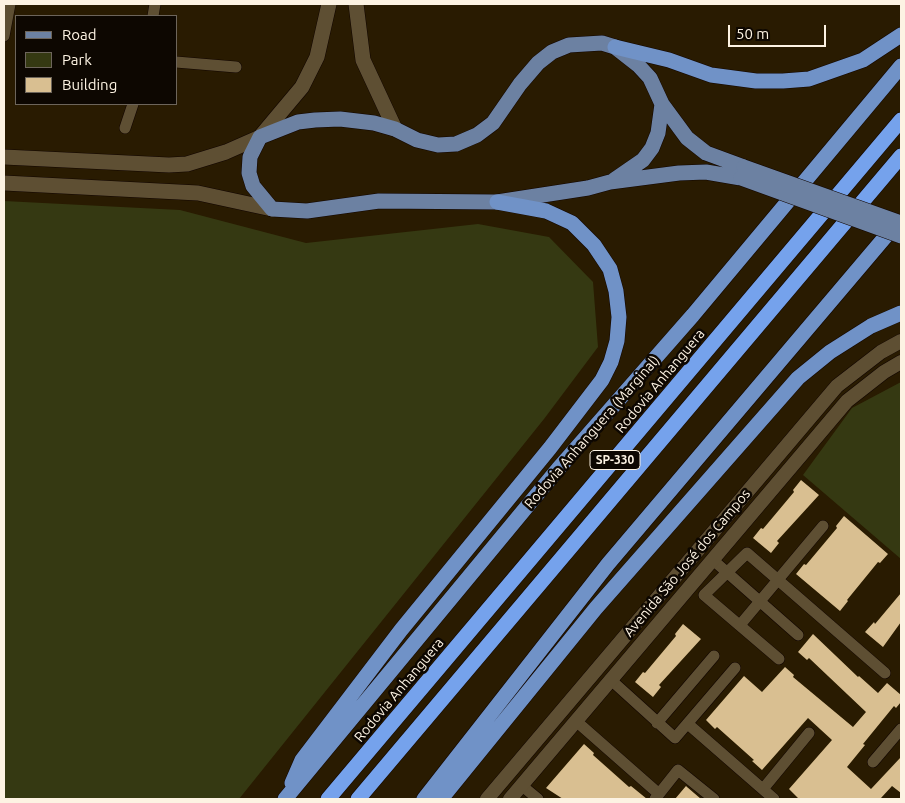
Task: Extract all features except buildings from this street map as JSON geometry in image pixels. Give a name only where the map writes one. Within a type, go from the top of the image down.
[{"type":"highway","points":[[615,47],[669,60],[711,75],[756,81],[783,82],[809,79],[863,60],[901,35]]},
{"type":"highway","name":"Rodovia Anhanguera (Marginal)","points":[[285,799],[558,469],[693,315],[901,66]]},
{"type":"highway","name":"Rodovia Anhanguera","points":[[328,799],[901,120]]},
{"type":"highway","name":"SP-330","points":[[358,799],[901,156]]},
{"type":"highway","points":[[285,799],[302,760],[401,630],[550,448],[602,380],[611,362],[617,340],[619,317],[616,291],[610,269],[594,245],[572,223],[546,211],[497,202]]},
{"type":"highway","points":[[424,799],[608,564],[901,217]]},
{"type":"highway","points":[[441,799],[596,608],[798,378],[830,352],[872,326],[901,313]]},
{"type":"main road","points":[[272,209],[253,186],[250,172],[250,157],[260,137],[302,87],[317,57],[329,4]]},
{"type":"main road","points":[[356,4],[363,60],[395,129]]},
{"type":"main road","points":[[4,157],[178,165],[202,160],[298,122],[315,120],[348,120],[374,123],[395,129],[417,140],[438,145],[456,144],[477,135],[493,123],[520,84],[538,63],[552,52],[570,45],[602,43],[615,47],[638,65],[650,78],[662,104],[687,138],[706,153],[742,173],[901,236]]},
{"type":"main road","points":[[610,182],[643,160],[652,148],[658,133],[662,104]]},
{"type":"main road","points":[[4,183],[198,192],[272,209],[307,211],[379,200],[497,202],[578,190],[610,182],[706,172],[742,173],[901,223]]},
{"type":"street","points":[[4,36],[10,4]]},
{"type":"street","points":[[178,62],[236,67]]},
{"type":"street","points":[[125,128],[132,105]]},
{"type":"street","name":"Avenida São José dos Campos","points":[[487,799],[837,386],[880,352],[901,341]]},
{"type":"street","name":"Avenida São José dos Campos","points":[[510,799],[847,401],[884,372],[901,362]]},
{"type":"street","points":[[740,625],[823,526]]},
{"type":"street","points":[[779,659],[704,595],[747,553],[884,673]]},
{"type":"street","points":[[713,560],[798,635]]},
{"type":"street","points":[[657,723],[714,656]]},
{"type":"street","points":[[611,680],[675,738],[735,668]]},
{"type":"street","points":[[576,721],[657,797],[678,770],[714,799]]},
{"type":"street","points":[[688,724],[774,799]]},
{"type":"street","points":[[873,762],[901,729]]},
{"type":"street","points":[[763,789],[809,734]]},
{"type":"street","points":[[521,785],[538,799]]},
{"type":"green space","points":[[4,201],[180,210],[306,243],[478,224],[549,237],[593,282],[598,347],[544,419],[239,799],[4,799]]},
{"type":"green space","points":[[901,382],[901,559],[803,475],[852,408]]}]
